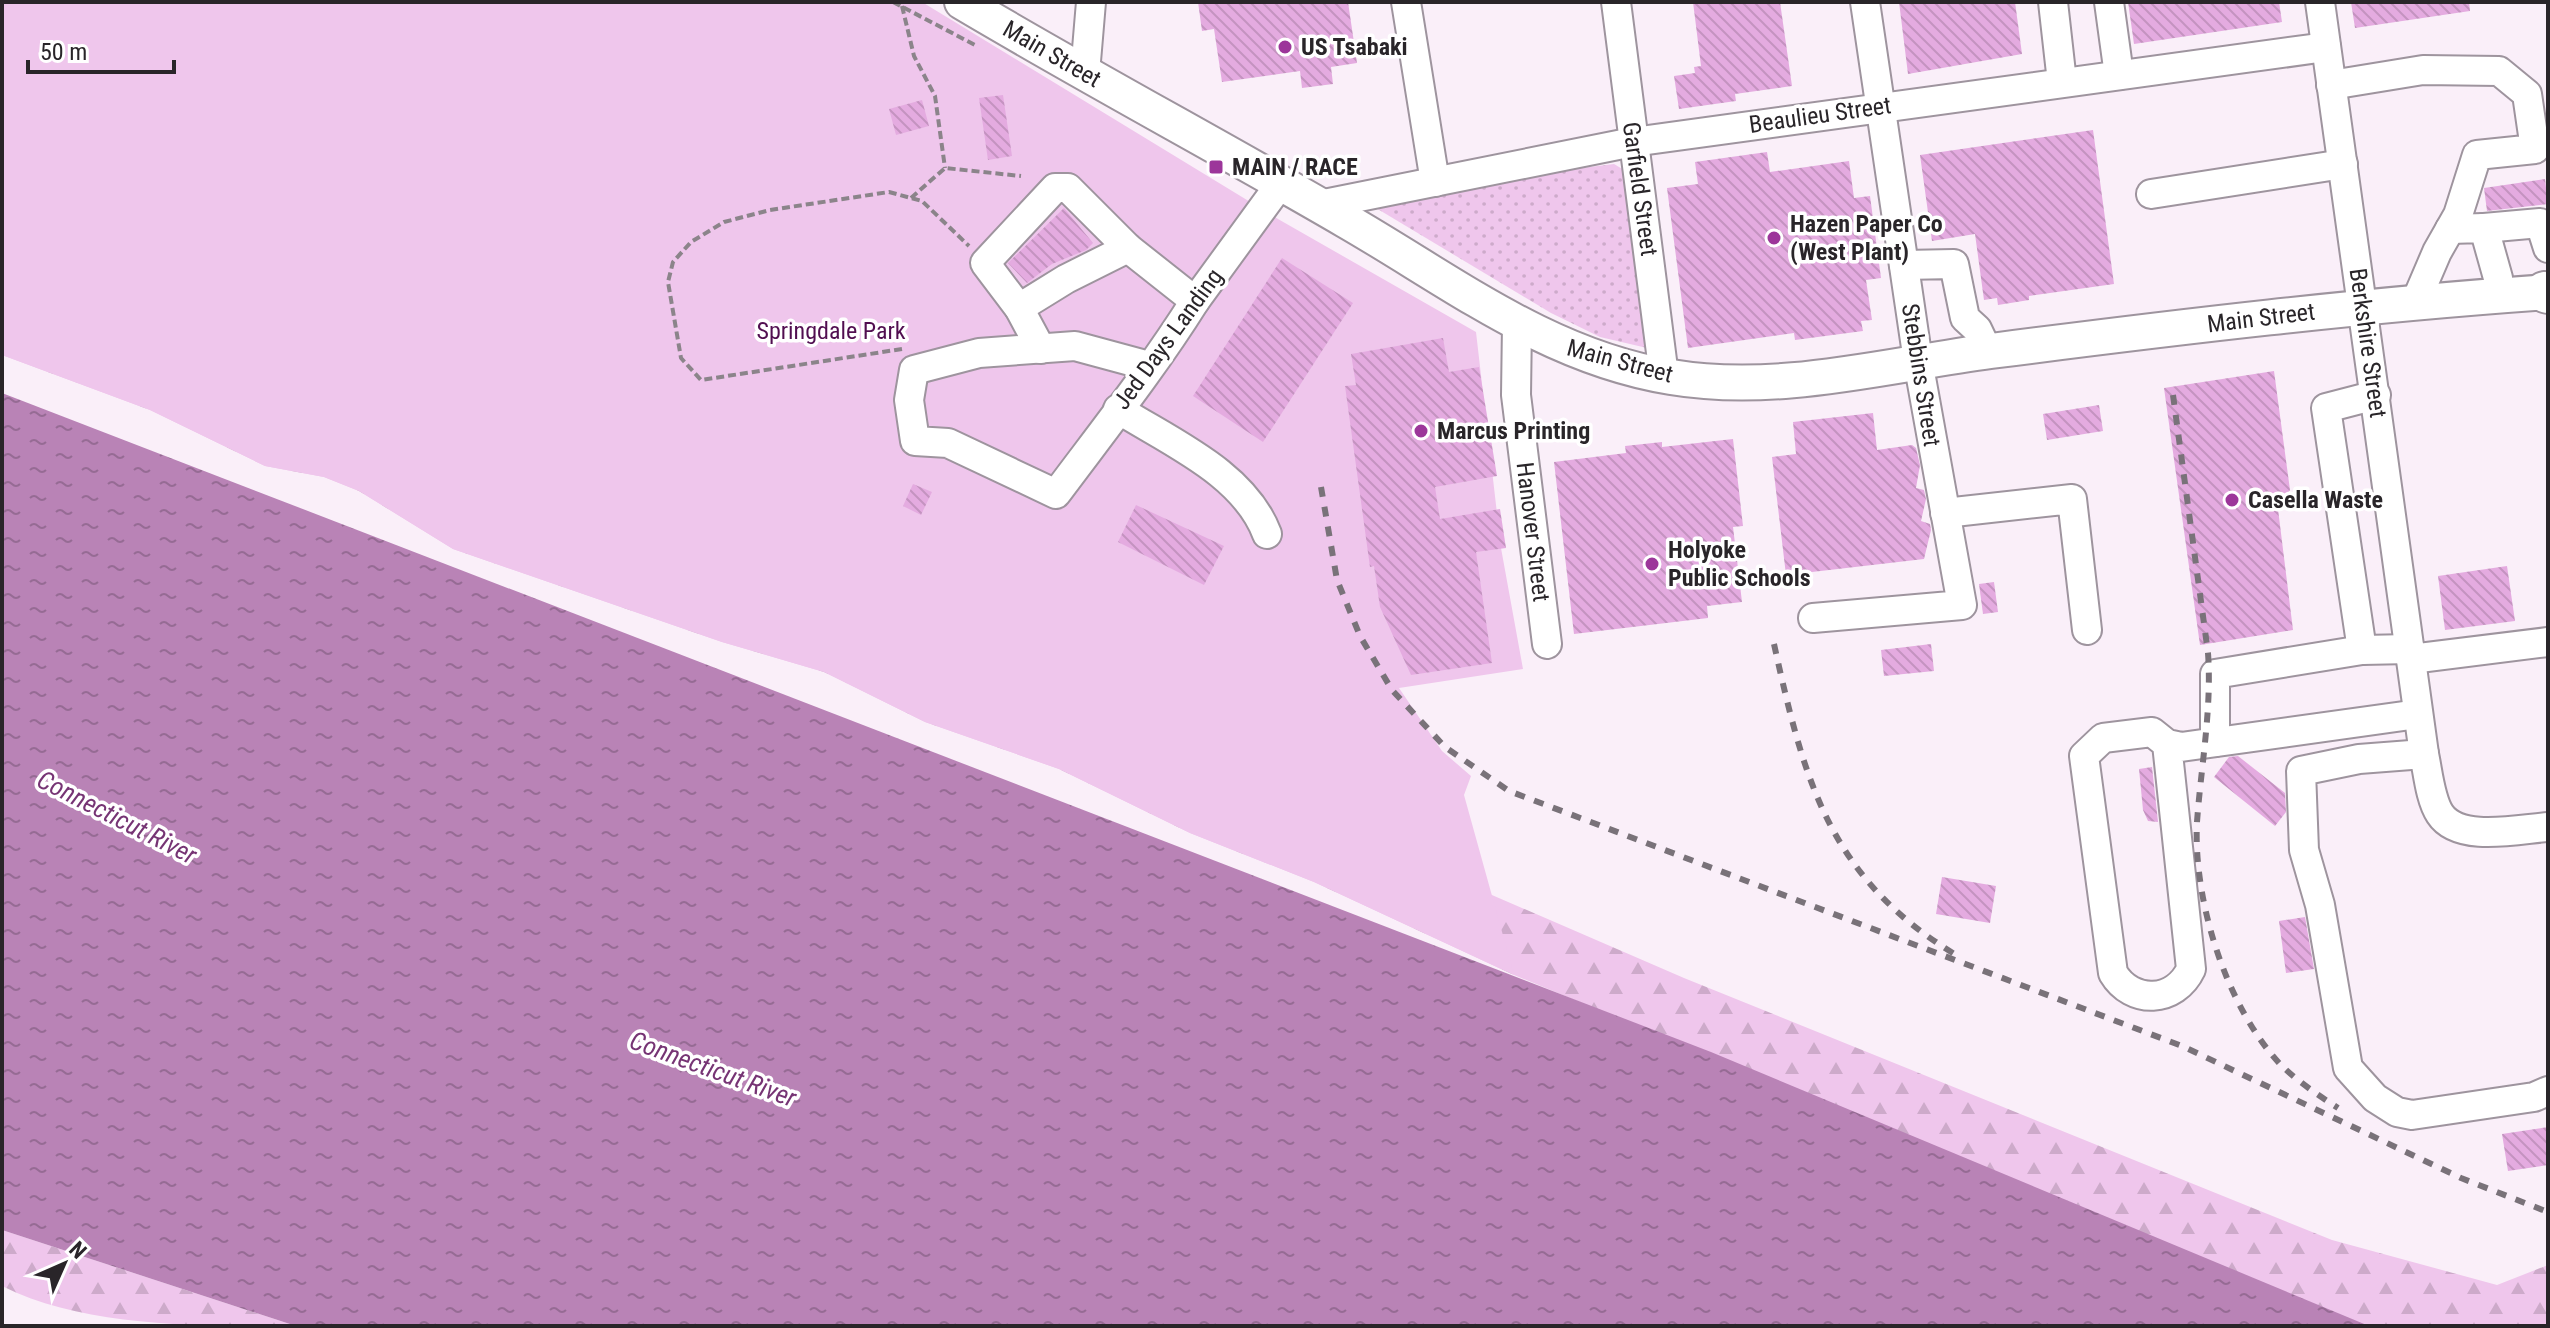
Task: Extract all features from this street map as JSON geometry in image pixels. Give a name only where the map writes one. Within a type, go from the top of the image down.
[{"type":"main road","name":"Main Street","points":[[962,2],[1281,183],[1552,343],[1664,376],[1783,383],[1988,352],[2364,305],[2547,286]]},
{"type":"main road","name":"Main Street","points":[[2364,305],[2498,278],[2547,286]]},
{"type":"street","points":[[1085,73],[1091,2]]},
{"type":"street","points":[[1406,2],[1435,182]]},
{"type":"street","name":"Garfield Street","points":[[1616,2],[1664,376]]},
{"type":"street","name":"Stebbins Street","points":[[1813,618],[1962,605],[1918,361],[1865,2]]},
{"type":"street","points":[[2053,2],[2062,82]]},
{"type":"street","points":[[2109,2],[2119,75]]},
{"type":"street","name":"Berkshire Street","points":[[2320,2],[2418,714],[2424,754],[2440,815],[2458,828],[2480,831],[2548,827]]},
{"type":"street","name":"Beaulieu Street","points":[[1319,205],[1633,142],[2326,47]]},
{"type":"street","points":[[2331,85],[2423,70],[2499,71],[2527,94],[2535,149],[2477,155],[2458,215],[2419,294]]},
{"type":"street","points":[[2151,194],[2343,164]]},
{"type":"street","name":"Jed Days Landing","points":[[1041,349],[979,353],[914,370],[909,400],[915,441],[948,443],[1056,494],[1281,183]]},
{"type":"street","points":[[1149,366],[1075,346],[1041,349],[1019,308],[985,263],[1055,188],[1068,188],[1128,248],[1195,301]]},
{"type":"street","points":[[2450,229],[2540,223],[2548,248]]},
{"type":"street","points":[[2484,228],[2498,278]]},
{"type":"street","points":[[1019,308],[1077,273],[1128,248]]},
{"type":"street","points":[[1904,265],[1954,264],[1965,318],[1977,329],[1988,352]]},
{"type":"street","name":"Hanover Street","points":[[1517,324],[1516,395],[1547,644]]},
{"type":"street","points":[[2362,650],[2326,408],[2376,395]]},
{"type":"street","points":[[1118,409],[1206,464],[1232,485],[1258,510],[1267,534]]},
{"type":"street","points":[[1945,513],[2072,499],[2087,630]]},
{"type":"street","points":[[2215,742],[2215,674],[2362,650],[2412,664],[2548,642]]},
{"type":"street","points":[[2167,744],[2191,969],[2175,989],[2148,996],[2127,990],[2113,973],[2084,756],[2103,738],[2120,734],[2152,732],[2167,744],[2181,747],[2418,714]]},
{"type":"street","points":[[2424,754],[2359,759],[2301,771],[2304,850],[2320,905],[2348,1068],[2365,1091],[2385,1106],[2412,1115],[2534,1097],[2548,1091]]},
{"type":"path","points":[[893,2],[975,45]]},
{"type":"path","points":[[902,6],[914,56],[935,96],[945,168]]},
{"type":"path","points":[[911,198],[945,168],[1021,176]]},
{"type":"path","points":[[905,348],[701,380],[681,358],[668,282],[673,262],[691,242],[724,222],[770,210],[889,192],[922,201],[985,263]]},
{"type":"green space","name":"Springdale Park","points":[[2,2],[922,2],[1278,219],[1476,332],[1501,548],[1523,669],[1399,688],[1442,751],[1471,776],[1464,795],[1514,975],[1314,882],[1190,833],[1059,769],[925,722],[824,672],[722,642],[453,549],[359,491],[324,477],[265,466],[150,410],[2,355]]},
{"type":"green space","points":[[1614,164],[1624,170],[1647,348],[1600,337],[1551,313],[1376,208],[1557,171]]},
{"type":"green space","points":[[2,270],[1203,770],[1684,978],[2332,1240],[2497,1285],[2548,1265],[2548,1326],[2366,1326],[1514,975],[1314,882],[1190,833],[1059,769],[925,722],[824,672],[722,642],[453,549],[359,491],[324,477],[265,466],[150,410],[2,355]]},
{"type":"green space","points":[[2,1230],[296,1326],[144,1322],[70,1310],[35,1300],[2,1286]]},
{"type":"water","name":"Connecticut River","points":[[2,393],[1711,1052],[2369,1326],[296,1326],[2,1230]]},
{"type":"building","name":"US Tsabaki","points":[[1198,2],[1348,2],[1357,63],[1331,67],[1333,84],[1302,88],[1300,71],[1222,82],[1214,29],[1202,31]]},
{"type":"building","points":[[1693,2],[1780,2],[1792,86],[1735,94],[1736,101],[1679,109],[1674,76],[1695,73],[1694,67],[1701,66]]},
{"type":"building","points":[[1899,2],[2015,2],[2022,54],[1908,74]]},
{"type":"building","points":[[2128,2],[2279,2],[2282,22],[2134,44]]},
{"type":"building","points":[[2351,2],[2469,2],[2470,11],[2355,28]]},
{"type":"building","points":[[1003,95],[1012,156],[988,160],[979,98]]},
{"type":"building","points":[[922,100],[929,126],[896,135],[889,109]]},
{"type":"building","points":[[2093,130],[2114,284],[2029,296],[2029,300],[1998,305],[1997,298],[1984,300],[1975,234],[1932,241],[1920,155]]},
{"type":"building","name":"Hazen Paper Co (West Plant)","points":[[1767,152],[1770,172],[1849,161],[1854,198],[1870,196],[1881,278],[1866,280],[1872,320],[1861,321],[1863,331],[1795,340],[1794,333],[1688,348],[1667,188],[1698,184],[1695,162]]},
{"type":"building","points":[[2545,179],[2548,204],[2487,211],[2484,188]]},
{"type":"building","points":[[1064,208],[1093,243],[1086,250],[1052,264],[1027,283],[1008,263]]},
{"type":"building","points":[[1282,258],[1353,303],[1263,442],[1193,396]]},
{"type":"building","name":"Marcus Printing","points":[[1443,338],[1449,372],[1479,367],[1497,476],[1435,487],[1440,519],[1500,509],[1506,548],[1476,552],[1492,663],[1411,675],[1380,607],[1374,566],[1370,567],[1345,386],[1356,385],[1351,354]]},
{"type":"building","name":"Casella Waste","points":[[2274,371],[2290,490],[2278,509],[2293,630],[2200,645],[2164,388]]},
{"type":"building","points":[[2099,405],[2103,431],[2047,440],[2043,414]]},
{"type":"building","points":[[1873,413],[1877,450],[1912,445],[1916,448],[1920,465],[1916,488],[1924,490],[1926,499],[1921,521],[1930,524],[1931,530],[1924,559],[1786,575],[1772,457],[1796,454],[1793,422]]},
{"type":"building","name":"Holyoke Public Schools","points":[[1733,439],[1743,526],[1733,527],[1742,602],[1707,606],[1708,618],[1574,634],[1554,462],[1626,453],[1625,446],[1662,442],[1662,447]]},
{"type":"building","points":[[913,484],[932,492],[921,515],[903,506]]},
{"type":"building","points":[[1136,505],[1224,546],[1204,585],[1118,542]]},
{"type":"building","points":[[2507,566],[2515,621],[2445,630],[2438,576]]},
{"type":"building","points":[[1994,582],[1998,612],[1983,614],[1979,584]]},
{"type":"building","points":[[1931,644],[1934,671],[1884,676],[1881,650]]},
{"type":"building","points":[[2238,756],[2285,793],[2286,812],[2275,826],[2214,777],[2229,757]]},
{"type":"building","points":[[2152,767],[2158,822],[2148,821],[2143,810],[2139,769]]},
{"type":"building","points":[[1942,877],[1996,886],[1990,923],[1936,914]]},
{"type":"building","points":[[2305,917],[2314,969],[2286,973],[2279,921]]},
{"type":"building","points":[[2548,1127],[2548,1165],[2508,1171],[2502,1134]]},
{"type":"railway","points":[[2173,395],[2208,653],[2207,716],[2197,822],[2197,852],[2207,918],[2229,983],[2261,1040],[2280,1064],[2338,1108]]},
{"type":"railway","points":[[1321,487],[1337,580],[1360,636],[1392,690],[1445,747],[1509,791],[2182,1046],[2461,1178],[2548,1212]]},
{"type":"railway","points":[[1774,644],[1797,739],[1811,782],[1829,822],[1851,859],[1878,893],[1913,925],[1956,955]]},
{"type":"place","name":"US Tsabaki","points":[[1285,47]]},
{"type":"place","name":"MAIN / RACE","points":[[1216,167]]},
{"type":"place","name":"Hazen Paper Co (West Plant)","points":[[1774,238]]},
{"type":"place","name":"Marcus Printing","points":[[1421,431]]},
{"type":"place","name":"Casella Waste","points":[[2232,500]]},
{"type":"place","name":"Holyoke Public Schools","points":[[1652,564]]}]
